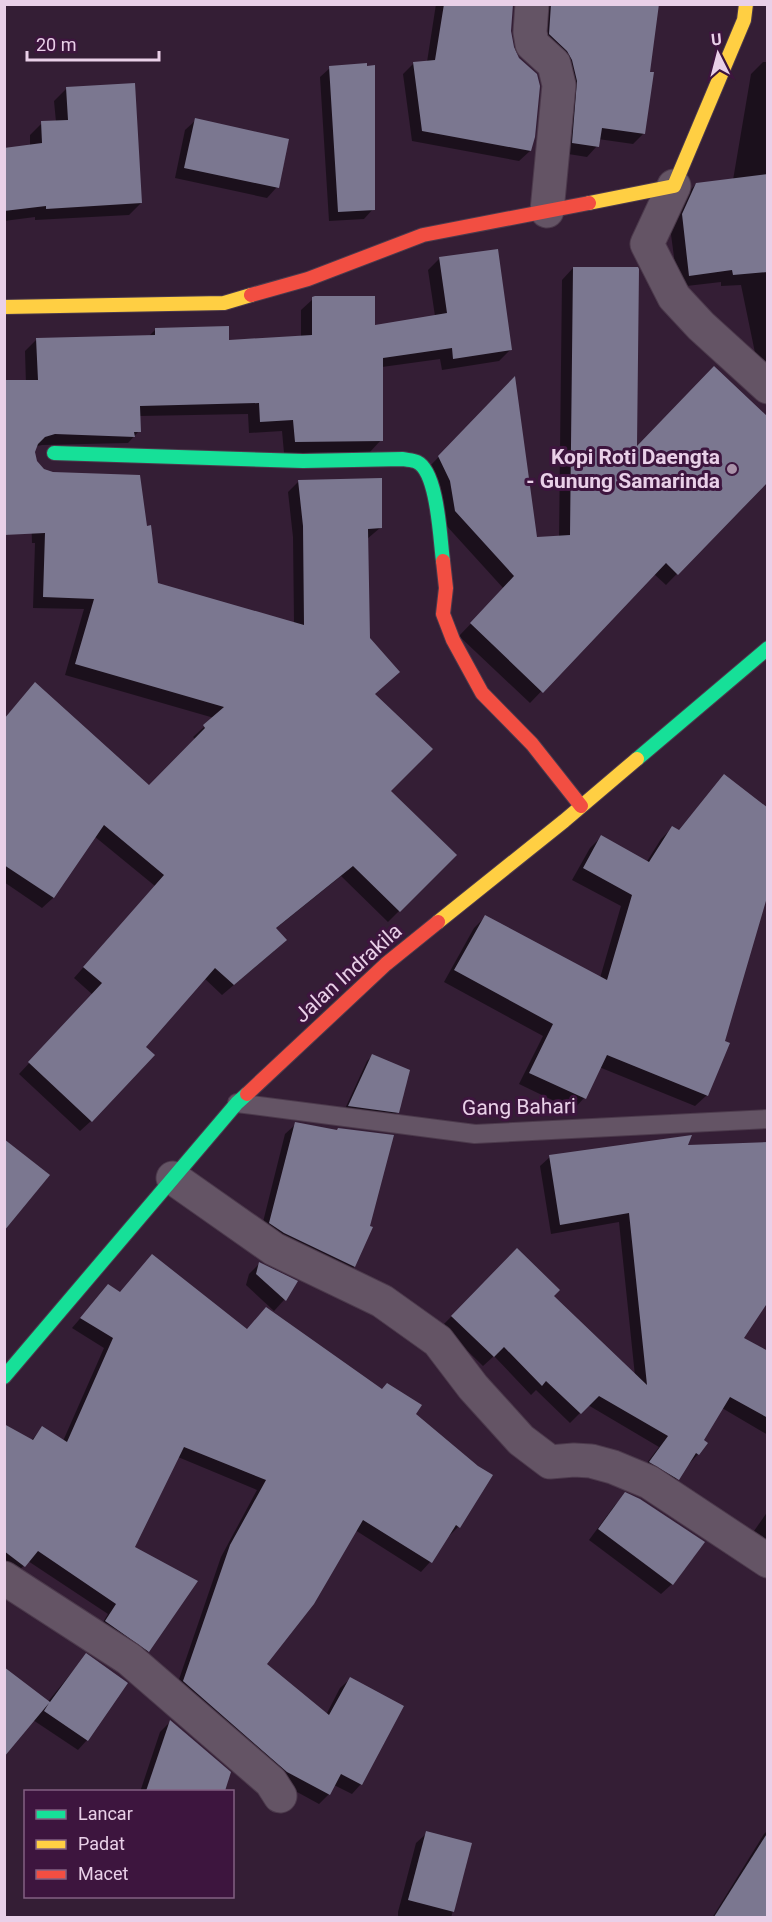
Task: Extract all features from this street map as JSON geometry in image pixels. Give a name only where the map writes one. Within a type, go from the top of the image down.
[{"type":"street","points":[[532,4],[530,32],[532,44],[554,64],[559,85],[547,211]]},
{"type":"street","points":[[746,4],[744,20],[647,244],[674,297],[701,326],[768,387]]},
{"type":"street","points":[[4,307],[224,303],[308,279],[423,235],[674,186]]},
{"type":"street","points":[[54,453],[303,460],[403,459],[418,462],[426,471],[433,488],[446,588],[443,614],[453,640],[482,693],[532,744],[581,806]]},
{"type":"street","name":"Jalan Indrakila","points":[[4,1377],[237,1103],[386,964],[581,806],[768,648]]},
{"type":"street","points":[[173,1178],[274,1249],[382,1301],[438,1341],[473,1387],[521,1440],[550,1462],[591,1461],[650,1482],[768,1561]]},
{"type":"street","points":[[4,1578],[129,1659],[271,1782],[280,1796]]},
{"type":"lane","name":"Gang Bahari","points":[[237,1103],[475,1134],[768,1119]]},
{"type":"building","points":[[444,4],[513,4],[511,31],[514,47],[519,58],[537,74],[540,86],[535,137],[531,151],[422,131],[413,62],[435,60]]},
{"type":"building","points":[[551,4],[659,4],[650,72],[654,72],[645,134],[602,128],[599,147],[572,143],[577,81],[572,60],[567,51],[549,34]]},
{"type":"building","points":[[367,63],[367,66],[375,65],[375,210],[338,212],[329,66]]},
{"type":"building","points":[[135,83],[142,203],[46,209],[46,206],[4,211],[4,148],[42,143],[41,121],[68,120],[66,87]]},
{"type":"building","points":[[195,118],[289,139],[279,188],[184,168]]},
{"type":"building","points":[[768,174],[768,272],[733,275],[732,270],[689,276],[682,214],[696,183]]},
{"type":"building","points":[[498,249],[512,350],[453,359],[452,348],[383,358],[383,441],[295,442],[293,420],[260,422],[259,403],[140,406],[141,432],[134,432],[135,437],[55,434],[45,437],[38,444],[35,452],[37,461],[44,469],[53,472],[140,475],[147,526],[151,525],[158,583],[304,625],[303,526],[298,480],[382,478],[382,528],[368,529],[370,638],[400,672],[375,694],[433,749],[391,791],[457,855],[400,912],[353,866],[276,928],[287,940],[234,985],[215,968],[146,1047],[155,1055],[92,1122],[28,1062],[102,983],[83,967],[164,875],[104,825],[54,898],[4,865],[4,719],[35,682],[149,785],[205,728],[203,725],[224,707],[75,664],[94,599],[43,597],[45,533],[4,535],[4,380],[38,380],[36,338],[155,335],[155,328],[229,326],[229,340],[312,335],[312,297],[315,296],[375,296],[375,325],[447,313],[439,257]]},
{"type":"building","points":[[573,267],[638,267],[639,269],[637,446],[714,366],[768,417],[768,482],[678,575],[666,563],[543,693],[470,623],[514,576],[455,511],[450,481],[438,456],[515,376],[537,537],[570,535]]},
{"type":"building","points":[[724,774],[768,808],[768,894],[725,1041],[730,1043],[708,1096],[607,1055],[586,1099],[529,1073],[553,1024],[454,970],[485,915],[607,980],[632,895],[583,868],[601,835],[649,862],[672,826],[679,830]]},
{"type":"building","points":[[372,1054],[410,1070],[399,1113],[348,1106]]},
{"type":"building","points":[[295,1122],[337,1130],[338,1128],[394,1135],[370,1226],[373,1227],[355,1267],[284,1233],[269,1223]]},
{"type":"building","points":[[692,1135],[688,1145],[768,1142],[768,1302],[744,1338],[768,1351],[768,1418],[730,1397],[704,1440],[708,1443],[699,1455],[696,1453],[679,1480],[649,1462],[668,1436],[599,1396],[581,1414],[546,1381],[542,1386],[504,1347],[494,1357],[451,1316],[517,1248],[560,1290],[554,1296],[647,1385],[629,1213],[560,1225],[549,1155]]},
{"type":"building","points":[[4,1139],[50,1175],[4,1231]]},
{"type":"building","points":[[152,1254],[247,1329],[266,1307],[382,1389],[387,1383],[422,1405],[416,1414],[478,1466],[493,1475],[460,1528],[456,1525],[432,1563],[363,1520],[314,1604],[267,1664],[329,1715],[350,1677],[404,1706],[362,1785],[341,1774],[330,1795],[287,1772],[183,1681],[230,1545],[266,1480],[184,1447],[135,1547],[198,1581],[149,1652],[105,1621],[116,1604],[38,1551],[25,1567],[4,1551],[4,1424],[33,1440],[42,1426],[67,1442],[113,1338],[80,1318],[108,1284],[120,1292]]},
{"type":"building","points":[[259,1262],[298,1281],[286,1301],[256,1274]]},
{"type":"building","points":[[625,1492],[640,1499],[705,1542],[673,1585],[598,1529]]},
{"type":"building","points":[[86,1653],[128,1683],[88,1741],[44,1711],[49,1703],[4,1757],[4,1667],[50,1702]]},
{"type":"building","points":[[170,1720],[231,1772],[225,1790],[146,1790]]},
{"type":"building","points":[[426,1831],[472,1843],[454,1912],[408,1900]]},
{"type":"building","points":[[768,1832],[768,1917],[714,1917]]},
{"type":"traffic: fast","points":[[54,453],[303,461],[403,459],[414,461],[424,468],[434,492],[443,561]]},
{"type":"traffic: fast","points":[[637,759],[768,648]]},
{"type":"traffic: fast","points":[[4,1377],[247,1094]]},
{"type":"traffic: slow","points":[[589,203],[674,186],[744,20],[746,4]]},
{"type":"traffic: slow","points":[[4,307],[224,303],[251,295]]},
{"type":"traffic: slow","points":[[438,922],[637,759]]},
{"type":"traffic: jam","points":[[251,295],[308,279],[423,235],[589,203]]},
{"type":"traffic: jam","points":[[443,561],[446,588],[443,614],[453,640],[482,693],[532,744],[581,806]]},
{"type":"traffic: jam","points":[[247,1094],[386,964],[438,922]]},
{"type":"place","name":"Kopi Roti Daengta - Gunung Samarinda","points":[[732,469]]}]
